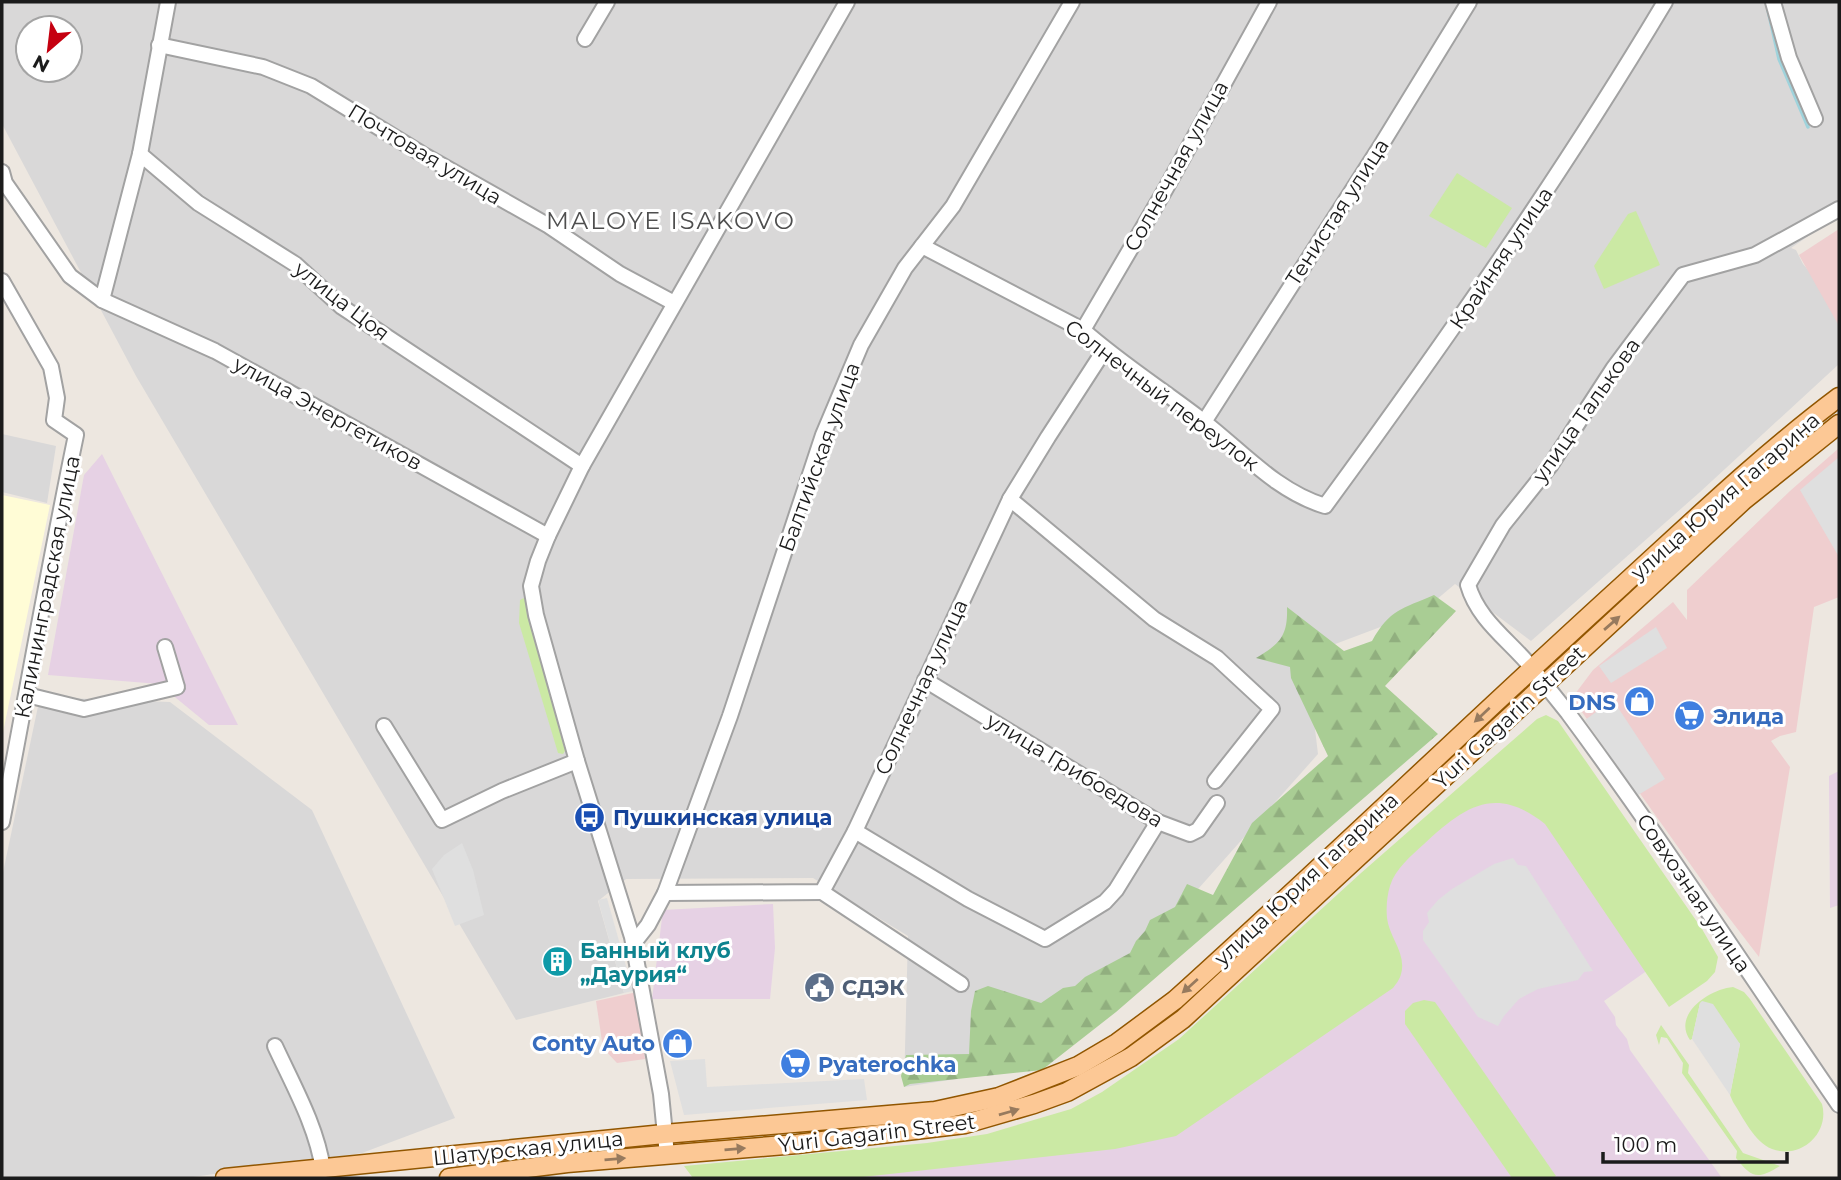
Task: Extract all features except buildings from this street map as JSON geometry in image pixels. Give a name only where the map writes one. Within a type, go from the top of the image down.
[{"type":"main road","name":"улица Юрия Гагарина","points":[[664,1133],[935,1111],[999,1097],[1078,1066],[1117,1043],[1175,1000],[1532,668],[1776,447],[1839,397]]},
{"type":"main road","name":"Yuri Gagarin Street","points":[[667,1155],[797,1144],[965,1124],[1034,1104],[1092,1080],[1131,1058],[1183,1019],[1744,500],[1839,424]]},
{"type":"main road","name":"Шатурская улица","points":[[225,1178],[664,1133]]},
{"type":"main road","name":"Шатурская улица","points":[[449,1178],[567,1163],[667,1155]]},
{"type":"street","points":[[102,300],[140,154],[168,2]]},
{"type":"street","points":[[585,39],[607,2]]},
{"type":"street","points":[[667,1155],[661,1094],[633,944],[577,761],[536,615],[531,586],[548,536],[582,466],[848,2]]},
{"type":"street","name":"Балтийская улица","points":[[633,944],[648,925],[665,893],[730,716],[823,435],[861,345],[905,268],[953,206],[1072,2]]},
{"type":"street","name":"Солнечная улица","points":[[1083,330],[1165,190],[1269,2]]},
{"type":"street","name":"Тенистая улица","points":[[1203,422],[1469,2]]},
{"type":"street","name":"Крайняя улица","points":[[1325,506],[1480,290],[1581,139],[1665,2]]},
{"type":"street","points":[[1773,2],[1789,58],[1815,119]]},
{"type":"street","name":"Почтовая улица","points":[[159,45],[263,67],[311,86],[422,155],[549,226],[620,274],[674,303]]},
{"type":"street","name":"улица Цоя","points":[[140,154],[198,203],[295,264],[342,307],[582,466]]},
{"type":"street","name":"улица Энергетиков","points":[[2,172],[5,183],[70,276],[102,300],[215,351],[548,536]]},
{"type":"street","name":"улица Талькова","points":[[1543,685],[1532,668],[1488,622],[1473,600],[1468,585],[1503,525],[1550,466],[1613,369],[1683,275],[1755,255],[1839,209]]},
{"type":"street","name":"Солнечный переулок","points":[[922,246],[1083,330],[1203,422],[1261,471],[1302,499],[1325,506]]},
{"type":"street","name":"Калининградская улица","points":[[2,281],[51,367],[57,398],[54,420],[76,435],[2,821]]},
{"type":"street","name":"Солнечная улица","points":[[822,892],[855,831],[1010,499],[1105,349]]},
{"type":"street","points":[[1010,499],[1154,619],[1217,658],[1272,709],[1215,781]]},
{"type":"street","points":[[27,695],[84,709],[177,687],[165,647]]},
{"type":"street","name":"улица Грибоедова","points":[[925,680],[1158,822],[1190,834],[1198,830],[1217,803]]},
{"type":"street","name":"Совхозная улица","points":[[1543,685],[1566,710],[1639,812],[1839,1105]]},
{"type":"street","points":[[384,726],[442,820],[502,791],[577,761]]},
{"type":"street","points":[[855,831],[968,899],[1045,939],[1105,902],[1116,890],[1158,822]]},
{"type":"street","points":[[665,893],[822,892],[961,984]]},
{"type":"street","points":[[275,1046],[321,1153],[323,1170]]},
{"type":"shaded area","points":[[2,2],[1839,2],[1839,215],[1791,248],[1796,250],[1803,264],[1839,306],[1839,364],[1700,492],[1531,641],[1455,584],[1423,611],[1306,655],[1318,754],[1041,1066],[904,1087],[908,936],[813,878],[626,879],[598,901],[624,993],[516,1020],[136,376],[2,124]]},
{"type":"shaded area","points":[[1839,229],[1839,326],[1799,255]]},
{"type":"shaded area","points":[[2,434],[56,446],[47,503],[2,492]]},
{"type":"shaded area","points":[[1839,448],[1839,597],[1814,607],[1796,732],[1771,741],[1790,767],[1759,957],[1572,698],[1593,670],[1673,602],[1687,620],[1687,590]]},
{"type":"shaded area","points":[[102,454],[238,725],[209,725],[159,684],[48,675],[84,475]]},
{"type":"shaded area","points":[[1839,457],[1839,557],[1800,490]]},
{"type":"shaded area","points":[[2,495],[50,505],[2,737]]},
{"type":"shaded area","points":[[1656,627],[1667,648],[1611,683],[1599,666]]},
{"type":"shaded area","points":[[40,697],[170,702],[312,810],[455,1118],[362,1153],[186,1178],[2,1178],[2,877]]},
{"type":"shaded area","points":[[1613,700],[1665,779],[1638,795],[1585,720]]},
{"type":"shaded area","points":[[1544,732],[1689,941],[1604,1001],[1615,1017],[1616,1025],[1627,1039],[1630,1050],[1722,1178],[744,1178],[1101,1143]]},
{"type":"shaded area","points":[[1839,771],[1839,905],[1830,908],[1829,776]]},
{"type":"shaded area","points":[[462,843],[473,870],[484,915],[455,926],[432,869],[444,855]]},
{"type":"shaded area","points":[[1513,858],[1518,865],[1526,866],[1593,971],[1584,972],[1578,980],[1538,989],[1519,999],[1498,1026],[1478,1017],[1423,940],[1423,931],[1429,922],[1427,913],[1438,900],[1494,864]]},
{"type":"shaded area","points":[[607,898],[633,991],[624,993],[598,900]]},
{"type":"shaded area","points":[[773,904],[775,948],[770,999],[652,999],[663,910]]},
{"type":"shaded area","points":[[637,992],[645,1059],[617,1063],[603,1048],[596,1001]]},
{"type":"shaded area","points":[[1702,1001],[1713,1004],[1740,1044],[1730,1095],[1692,1039]]},
{"type":"shaded area","points":[[705,1059],[707,1087],[864,1079],[867,1100],[684,1115],[670,1061]]},
{"type":"green space","points":[[1457,173],[1512,208],[1486,248],[1429,216]]},
{"type":"green space","points":[[1636,211],[1660,265],[1604,289],[1594,266],[1628,214]]},
{"type":"green space","points":[[1434,595],[1456,611],[1385,686],[1438,734],[1116,1012],[1042,1070],[910,1084],[904,1087],[901,1076],[906,1055],[969,1054],[975,991],[988,986],[1041,1003],[1063,988],[1075,986],[1085,977],[1130,953],[1150,920],[1175,907],[1187,884],[1213,895],[1252,823],[1328,756],[1291,678],[1290,667],[1256,658],[1281,638],[1286,625],[1287,607],[1344,651],[1372,641],[1391,616]]},
{"type":"green space","points":[[524,598],[565,751],[563,754],[558,753],[519,623],[520,600]]},
{"type":"green space","points":[[1546,715],[1558,721],[1702,929],[1718,957],[1715,972],[1707,981],[1669,1007],[1545,824],[1511,805],[1481,805],[1467,811],[1439,831],[1404,863],[1392,880],[1387,897],[1387,918],[1402,959],[1400,978],[1393,988],[1176,1136],[1115,1149],[854,1178],[693,1178],[684,1166],[927,1143],[987,1134],[1071,1109],[1102,1092],[1179,1039],[1361,873],[1537,719]]},
{"type":"green space","points":[[1733,987],[1744,992],[1750,999],[1822,1104],[1822,1125],[1811,1142],[1803,1147],[1793,1151],[1772,1149],[1760,1141],[1750,1128],[1730,1095],[1740,1044],[1700,1003],[1690,1040],[1686,1021],[1696,1004],[1714,992]]},
{"type":"green space","points":[[1424,1000],[1435,1002],[1556,1176],[1512,1178],[1405,1024],[1405,1011],[1413,1003]]},
{"type":"green space","points":[[1661,1025],[1689,1065],[1688,1073],[1743,1153],[1780,1166],[1755,1175],[1736,1158],[1737,1151],[1682,1073],[1683,1063],[1667,1038],[1661,1037],[1659,1045],[1656,1035]]},
{"type":"waterway","points":[[1768,10],[1779,59],[1808,127]]},
{"type":"place","name":"DNS","points":[[1639,702]]},
{"type":"place","name":"Элида","points":[[1690,716]]},
{"type":"place","name":"Пушкинская улица","points":[[590,817]]},
{"type":"place","name":"Банный клуб „Даурия“","points":[[557,962]]},
{"type":"place","name":"СДЭК","points":[[819,987]]},
{"type":"place","name":"Conty Auto","points":[[678,1043]]},
{"type":"place","name":"Pyaterochka","points":[[795,1064]]},
{"type":"district","name":"MALOYE ISAKOVO","points":[[671,220]]}]
